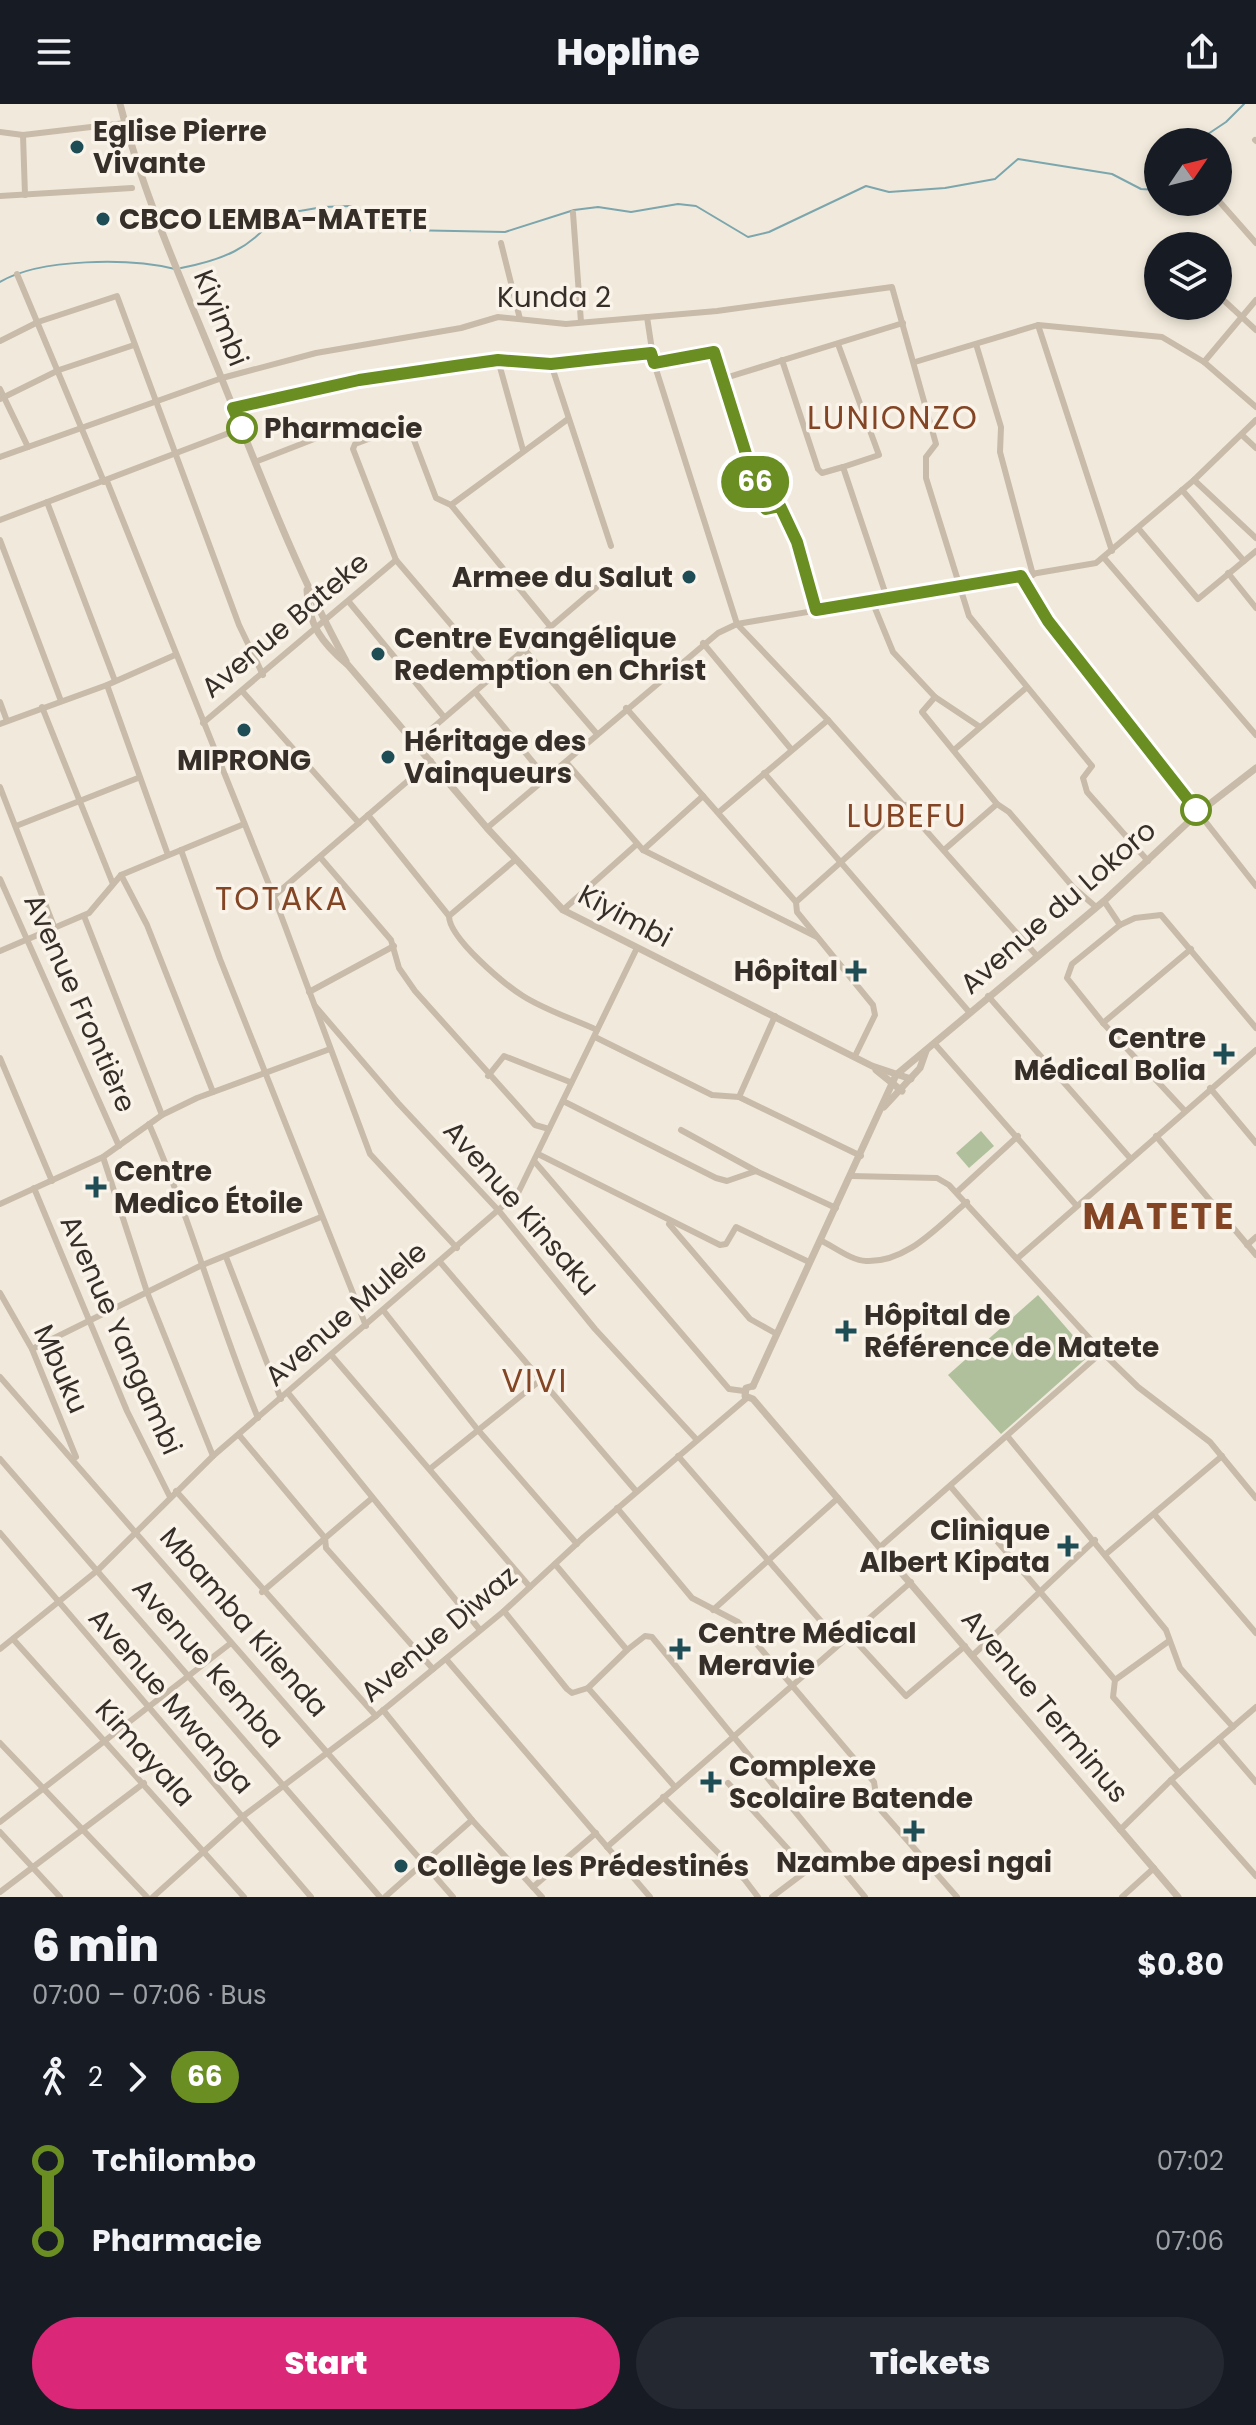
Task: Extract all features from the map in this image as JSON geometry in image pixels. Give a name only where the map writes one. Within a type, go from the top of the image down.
[{"type":"street","name":"Kiyimbi","points":[[120,104],[187,294],[307,590]]},
{"type":"street","points":[[0,132],[23,135],[125,123]]},
{"type":"street","points":[[23,135],[25,195]]},
{"type":"street","points":[[0,196],[132,188]]},
{"type":"street","points":[[573,213],[581,322]]},
{"type":"street","points":[[1232,216],[1256,243]]},
{"type":"street","points":[[501,243],[520,319]]},
{"type":"street","points":[[17,274],[274,896],[370,1154],[457,1248]]},
{"type":"street","name":"Kunda 2","points":[[0,457],[222,378],[316,353],[461,328],[481,319],[520,319],[548,324],[647,317],[717,311],[892,287],[903,323]]},
{"type":"street","points":[[0,341],[38,322],[117,296],[239,625],[263,675]]},
{"type":"street","points":[[1204,362],[1256,300]]},
{"type":"street","points":[[1232,308],[1256,330]]},
{"type":"street","points":[[647,317],[651,353],[737,624],[905,805],[1037,956]]},
{"type":"street","points":[[722,379],[903,323],[936,444],[923,466],[976,628],[1092,766],[1083,778],[1087,792],[1148,861]]},
{"type":"street","points":[[915,362],[1038,325],[1162,337],[1204,362],[1256,407]]},
{"type":"street","points":[[1038,325],[1112,551]]},
{"type":"street","points":[[782,360],[818,469],[822,473],[843,467],[879,455],[838,344]]},
{"type":"street","points":[[976,344],[1001,427],[1000,452],[1033,575]]},
{"type":"street","points":[[2,398],[59,370],[134,345]]},
{"type":"street","points":[[654,363],[714,352],[762,505],[766,509],[780,506],[788,520],[816,610]]},
{"type":"street","points":[[233,408],[359,380],[498,360],[551,364],[651,353]]},
{"type":"street","points":[[498,360],[523,450]]},
{"type":"street","points":[[551,364],[611,546]]},
{"type":"street","points":[[0,389],[28,447]]},
{"type":"street","points":[[451,505],[568,419]]},
{"type":"street","points":[[487,828],[703,643],[737,624],[1072,569],[1105,559],[1243,436],[1256,420]]},
{"type":"street","points":[[495,676],[396,560],[353,449],[355,444],[406,425],[436,498],[451,505],[550,626]]},
{"type":"street","points":[[255,462],[345,427]]},
{"type":"street","points":[[0,520],[242,428]]},
{"type":"street","points":[[1243,436],[1256,448]]},
{"type":"street","points":[[843,467],[887,598]]},
{"type":"street","points":[[1194,480],[1256,538]]},
{"type":"street","points":[[1182,490],[1244,561]]},
{"type":"street","points":[[47,502],[115,681]]},
{"type":"street","points":[[1138,528],[1196,598],[1256,551]]},
{"type":"street","points":[[0,540],[61,701]]},
{"type":"street","points":[[1105,559],[1256,735]]},
{"type":"street","name":"Avenue Bateke","points":[[203,723],[396,560]]},
{"type":"street","points":[[1228,573],[1256,608]]},
{"type":"street","points":[[1021,576],[1048,621],[1256,886]]},
{"type":"street","points":[[415,743],[596,588]]},
{"type":"street","points":[[307,590],[348,665]]},
{"type":"street","points":[[307,590],[315,630],[348,665]]},
{"type":"street","points":[[872,601],[893,652],[935,697],[980,727]]},
{"type":"street","points":[[349,602],[444,717]]},
{"type":"street","points":[[703,643],[791,749]]},
{"type":"street","points":[[524,649],[597,734]]},
{"type":"street","points":[[0,702],[4,722],[107,685],[175,655]]},
{"type":"street","name":"Kiyimbi","points":[[348,665],[515,860],[563,910],[636,950],[775,1015],[894,1078],[911,1079]]},
{"type":"street","points":[[107,685],[168,855]]},
{"type":"street","points":[[954,750],[1026,688]]},
{"type":"street","points":[[242,691],[359,823]]},
{"type":"street","points":[[475,692],[547,779]]},
{"type":"street","points":[[935,697],[922,712],[997,804],[1009,812],[1073,887],[1096,907]]},
{"type":"street","points":[[42,707],[113,884]]},
{"type":"street","points":[[626,708],[796,902],[797,912],[876,1010],[855,1056]]},
{"type":"street","points":[[719,812],[828,720]]},
{"type":"street","points":[[274,896],[431,761]]},
{"type":"street","points":[[566,762],[643,850],[820,939]]},
{"type":"street","name":"Avenue du Lokoro","points":[[894,1078],[1104,901],[1198,813],[1256,768]]},
{"type":"street","points":[[764,773],[970,1013]]},
{"type":"street","points":[[16,826],[138,778]]},
{"type":"street","points":[[0,787],[55,929]]},
{"type":"street","points":[[643,850],[703,796]]},
{"type":"street","points":[[944,850],[997,804]]},
{"type":"street","points":[[796,902],[905,805]]},
{"type":"street","points":[[368,815],[449,916],[450,925],[467,948],[524,997],[712,1095],[739,1097],[861,1156]]},
{"type":"street","points":[[0,951],[84,916],[97,907],[121,875],[244,824]]},
{"type":"street","points":[[563,910],[637,844]]},
{"type":"street","points":[[181,850],[321,1217],[366,1326]]},
{"type":"street","points":[[320,857],[394,946],[399,968],[415,991],[535,1125],[549,1129]]},
{"type":"street","points":[[449,916],[515,860]]},
{"type":"street","points":[[121,875],[147,925],[213,1092]]},
{"type":"street","name":"Avenue Frontière","points":[[0,879],[119,1146]]},
{"type":"street","points":[[1104,901],[1120,925]]},
{"type":"street","points":[[1184,1110],[1103,1023],[1067,978],[1072,964],[1120,925],[1135,918],[1161,915],[1256,1028]]},
{"type":"street","points":[[84,916],[162,1115]]},
{"type":"street","points":[[309,992],[348,974],[381,950],[394,946]]},
{"type":"street","points":[[1103,1023],[1191,949]]},
{"type":"street","name":"Avenue Mulele","points":[[0,1649],[98,1570],[213,1456],[333,1357],[518,1193],[636,950]]},
{"type":"street","points":[[988,996],[1130,1158]]},
{"type":"street","name":"Avenue Kinsaku","points":[[312,1003],[499,1211],[585,1312],[595,1329],[697,1440]]},
{"type":"street","points":[[739,1097],[775,1015]]},
{"type":"street","points":[[934,1043],[1076,1205]]},
{"type":"street","points":[[0,1204],[103,1157],[162,1115],[213,1092],[330,1049]]},
{"type":"street","points":[[1019,1257],[1256,1050]]},
{"type":"street","name":"Avenue du Lokoro","points":[[882,1108],[902,1091],[923,1064],[926,1051]]},
{"type":"street","points":[[488,1076],[504,1056],[570,1082]]},
{"type":"street","name":"Avenue Yangambi","points":[[0,1058],[52,1181]]},
{"type":"street","name":"Kiyimbi","points":[[894,1078],[902,1091]]},
{"type":"street","points":[[748,1396],[758,1392],[753,1386],[775,1333],[861,1156],[894,1078]]},
{"type":"street","points":[[1210,1088],[1256,1143]]},
{"type":"street","points":[[563,1101],[716,1178],[727,1181],[756,1171]]},
{"type":"street","points":[[149,1124],[179,1197],[200,1266],[258,1418]]},
{"type":"street","points":[[681,1130],[756,1171],[836,1208]]},
{"type":"street","points":[[958,1191],[1018,1136]]},
{"type":"street","points":[[1156,1136],[1256,1255]]},
{"type":"street","points":[[538,1154],[720,1245],[726,1244],[736,1227],[809,1262]]},
{"type":"street","name":"Avenue Frontière","points":[[103,1157],[147,1292],[213,1456]]},
{"type":"street","name":"Avenue Terminus","points":[[535,1162],[729,1389],[748,1396],[838,1498],[1178,1897]]},
{"type":"street","points":[[851,1176],[937,1178],[958,1191],[1102,1352],[1138,1387],[1210,1442],[1255,1493]]},
{"type":"street","name":"Avenue Yangambi","points":[[34,1188],[127,1411],[170,1497]]},
{"type":"street","points":[[820,1240],[864,1262],[890,1258],[911,1248],[967,1202]]},
{"type":"street","points":[[32,1349],[200,1266],[321,1217]]},
{"type":"street","points":[[663,1219],[750,1319],[775,1333]]},
{"type":"street","points":[[1247,1245],[1256,1237]]},
{"type":"street","points":[[226,1257],[281,1399]]},
{"type":"street","points":[[440,1262],[636,1491]]},
{"type":"street","name":"Mbuku","points":[[0,1293],[32,1349],[79,1464]]},
{"type":"street","points":[[383,1310],[478,1430],[577,1544]]},
{"type":"street","points":[[880,1547],[1102,1352]]},
{"type":"street","points":[[333,1357],[530,1587]]},
{"type":"street","name":"Mbamba Kilenda","points":[[0,1377],[79,1464],[453,1897]]},
{"type":"street","points":[[431,1468],[542,1379]]},
{"type":"street","points":[[288,1393],[480,1630]]},
{"type":"street","name":"Avenue Diwaz","points":[[150,1897],[242,1817],[376,1716],[504,1611],[636,1491],[748,1396]]},
{"type":"street","points":[[239,1435],[325,1538],[326,1548],[433,1669]]},
{"type":"street","points":[[1008,1437],[1166,1630],[1180,1668],[1233,1727]]},
{"type":"street","points":[[678,1456],[839,1642]]},
{"type":"street","points":[[1106,1554],[1222,1456]]},
{"type":"street","name":"Avenue Kemba","points":[[0,1459],[383,1897]]},
{"type":"street","points":[[951,1487],[1115,1680]]},
{"type":"street","points":[[176,1491],[262,1592],[376,1716]]},
{"type":"street","points":[[713,1610],[838,1498]]},
{"type":"street","points":[[262,1592],[371,1499]]},
{"type":"street","points":[[617,1508],[692,1598],[738,1622],[874,1782],[878,1807],[957,1897]]},
{"type":"street","points":[[1154,1514],[1256,1633]]},
{"type":"street","name":"Avenue Mwanga","points":[[0,1533],[147,1709],[311,1897]]},
{"type":"street","points":[[973,1655],[1095,1540]]},
{"type":"street","points":[[555,1564],[627,1650]]},
{"type":"street","points":[[607,1847],[911,1582]]},
{"type":"street","points":[[504,1611],[567,1689],[577,1693],[588,1688],[627,1650],[650,1635],[865,1897]]},
{"type":"street","points":[[849,1634],[906,1696],[965,1646]]},
{"type":"street","name":"Kimayala","points":[[13,1639],[244,1897]]},
{"type":"street","points":[[1169,1641],[1115,1680],[1113,1697],[1179,1773]]},
{"type":"street","points":[[0,1822],[231,1643]]},
{"type":"street","points":[[446,1659],[650,1897]]},
{"type":"street","points":[[588,1688],[675,1787]]},
{"type":"street","points":[[1120,1830],[1171,1780],[1256,1707]]},
{"type":"street","points":[[383,1710],[472,1820],[542,1897]]},
{"type":"street","points":[[1219,1739],[1256,1782]]},
{"type":"street","points":[[0,1743],[150,1897]]},
{"type":"street","points":[[1171,1780],[1256,1876]]},
{"type":"street","points":[[0,1892],[144,1783]]},
{"type":"street","points":[[728,1783],[807,1870]]},
{"type":"street","points":[[663,1797],[758,1897]]},
{"type":"street","points":[[383,1897],[472,1820]]},
{"type":"street","points":[[0,1832],[60,1897]]},
{"type":"street","points":[[533,1887],[596,1833]]},
{"type":"street","points":[[772,1897],[829,1854]]},
{"type":"street","points":[[1123,1897],[1154,1868]]},
{"type":"green space","points":[[981,1131],[994,1146],[969,1168],[956,1153]]},
{"type":"green space","points":[[1038,1295],[1090,1355],[1001,1434],[948,1375]]},
{"type":"waterway","points":[[1217,128],[1244,104]]},
{"type":"waterway","points":[[181,268],[222,257],[246,245],[276,215],[323,207],[350,206],[404,230],[505,232],[574,210],[598,207],[631,212],[678,204],[696,206],[748,237],[769,232],[866,186],[889,192],[945,188],[995,179],[1018,159],[1112,174],[1144,189]]},
{"type":"waterway","points":[[0,282],[38,268],[86,262],[134,263],[175,269]]},
{"type":"bus line","name":"66","points":[[242,428],[233,408],[359,380],[498,360],[551,364],[651,353],[654,363],[714,352],[762,505],[766,509],[780,506],[788,520],[816,610],[1021,576],[1048,621],[1196,810]]},
{"type":"place","name":"Eglise Pierre Vivante","points":[[77,147]]},
{"type":"place","name":"CBCO LEMBA-MATETE","points":[[103,219]]},
{"type":"place","name":"Pharmacie","points":[[242,428]]},
{"type":"place","name":"Armee du Salut","points":[[689,577]]},
{"type":"place","name":"Centre Evangélique Redemption en Christ","points":[[378,654]]},
{"type":"place","name":"MIPRONG","points":[[244,730]]},
{"type":"place","name":"Héritage des Vainqueurs","points":[[388,757]]},
{"type":"place","name":"Hôpital","points":[[856,971]]},
{"type":"place","name":"Centre Médical Bolia","points":[[1224,1054]]},
{"type":"place","name":"Centre Medico Étoile","points":[[96,1187]]},
{"type":"place","name":"Hôpital de Référence de Matete","points":[[846,1331]]},
{"type":"place","name":"Clinique Albert Kipata","points":[[1068,1546]]},
{"type":"place","name":"Centre Médical Meravie","points":[[680,1649]]},
{"type":"place","name":"Complexe Scolaire Batende","points":[[711,1782]]},
{"type":"place","name":"Nzambe apesi ngai","points":[[914,1831]]},
{"type":"place","name":"Collège les Prédestinés","points":[[401,1866]]},
{"type":"district","name":"LUNIONZO","points":[[893,417]]},
{"type":"district","name":"LUBEFU","points":[[907,815]]},
{"type":"district","name":"TOTAKA","points":[[282,898]]},
{"type":"district","name":"MATETE","points":[[1159,1216]]},
{"type":"district","name":"VIVI","points":[[535,1380]]}]
